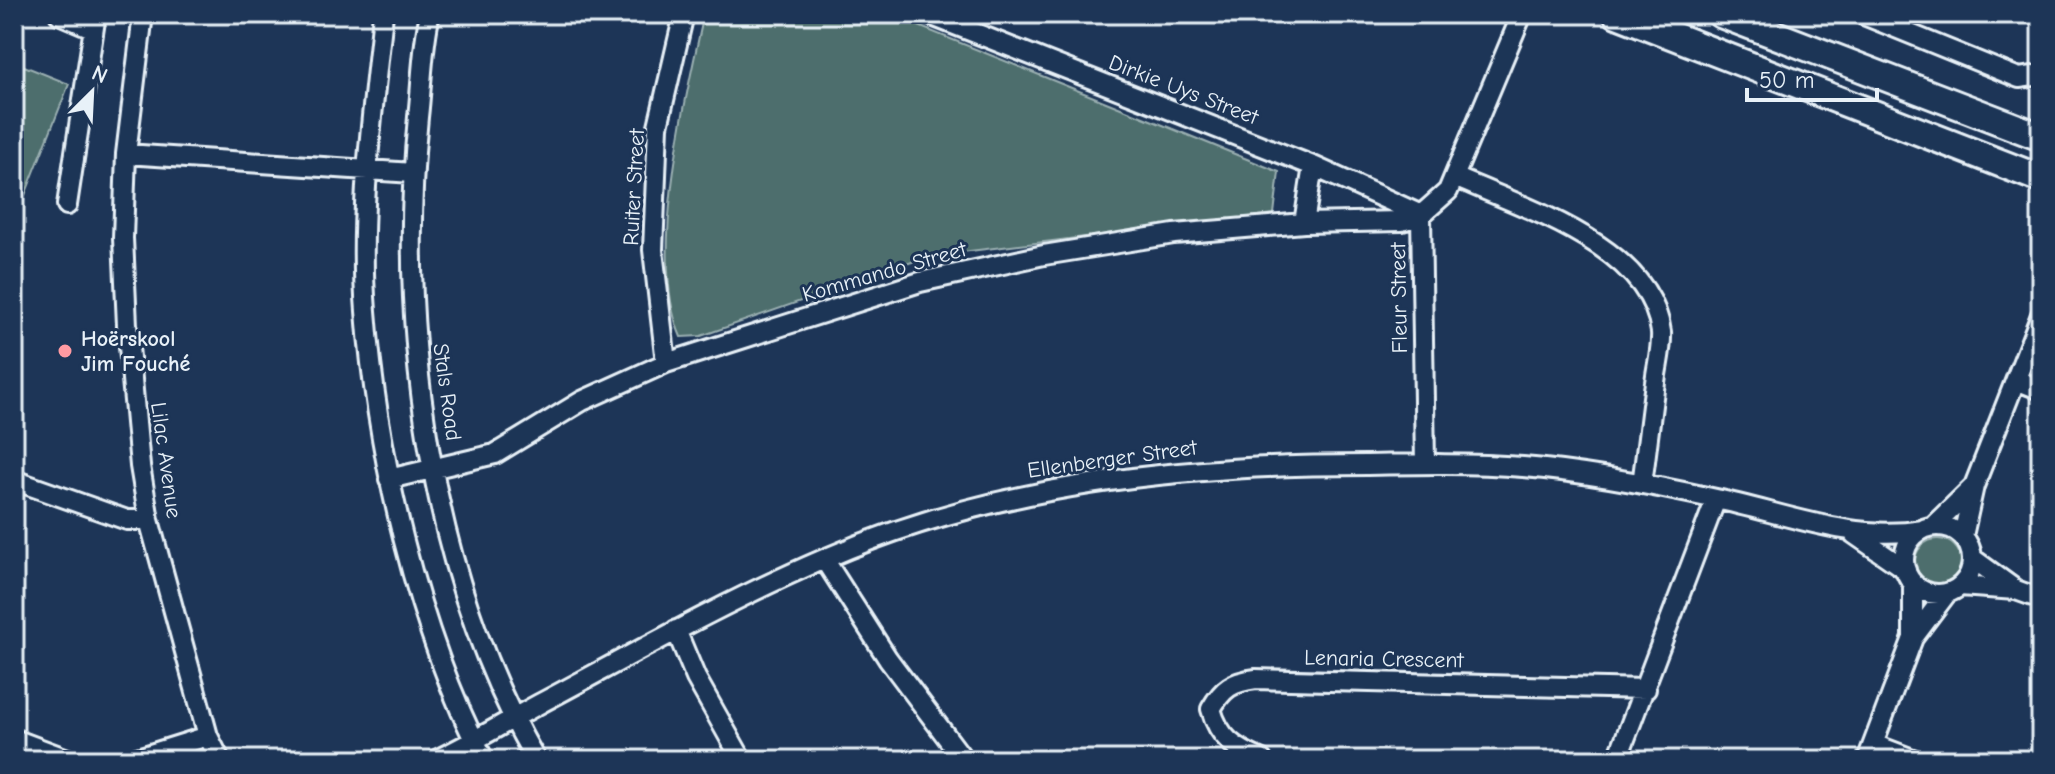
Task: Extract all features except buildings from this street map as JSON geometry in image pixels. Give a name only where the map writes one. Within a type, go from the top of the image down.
[{"type":"highway","points":[[1617,14],[2041,179]]},
{"type":"highway","points":[[1697,45],[1710,14]]},
{"type":"highway","points":[[1721,14],[2041,137]]},
{"type":"highway","points":[[1917,131],[1932,95]]},
{"type":"street","points":[[59,14],[94,21],[67,205]]},
{"type":"street","name":"Lilac Avenue","points":[[143,14],[126,154],[123,238],[127,325],[140,466],[149,520],[208,736],[220,760]]},
{"type":"street","points":[[383,14],[367,170],[365,310],[389,479],[423,603],[460,712],[484,760]]},
{"type":"street","name":"Stals Road","points":[[430,14],[413,173],[419,381],[447,535],[514,721],[536,760]]},
{"type":"street","name":"Ruiter Street","points":[[666,363],[653,250],[658,126],[684,14]]},
{"type":"street","name":"Dirkie Uys Street","points":[[927,14],[1313,166],[1421,215]]},
{"type":"street","name":"Fleur Street","points":[[1425,464],[1421,215],[1448,191],[1522,14]]},
{"type":"street","points":[[1861,14],[2019,78],[2040,76]]},
{"type":"street","points":[[126,154],[413,173]]},
{"type":"street","points":[[1304,223],[1313,166]]},
{"type":"street","points":[[1455,177],[1574,231],[1625,264],[1640,284],[1653,306],[1661,334],[1642,484]]},
{"type":"street","name":"Kommando Street","points":[[389,479],[495,454],[582,401],[666,363],[920,282],[1044,255],[1174,234],[1304,223],[1402,221],[1421,215]]},
{"type":"street","points":[[1915,760],[1870,752],[1913,638],[1970,574],[1972,558],[1963,536],[1974,486],[2041,315]]},
{"type":"street","points":[[2016,380],[2041,390]]},
{"type":"street","name":"Ellenberger Street","points":[[436,760],[475,743],[676,630],[824,559],[939,516],[1011,497],[1092,484],[1211,468],[1425,464],[1524,467],[1642,484],[1848,531],[1892,535],[1928,528]]},
{"type":"street","points":[[14,480],[127,520],[149,520]]},
{"type":"street","points":[[1913,638],[1907,547],[1974,486]]},
{"type":"street","points":[[1617,760],[1716,499]]},
{"type":"street","points":[[1928,528],[1946,527],[1963,536]]},
{"type":"street","name":"Ellenberger Street","points":[[1848,531],[1909,577]]},
{"type":"street","points":[[1972,558],[2016,590],[2041,599]]},
{"type":"street","points":[[824,559],[888,659],[964,760]]},
{"type":"street","points":[[1909,577],[1929,593],[2016,590]]},
{"type":"street","points":[[676,630],[696,678],[742,760]]},
{"type":"street","name":"Lenaria Crescent","points":[[1262,760],[1237,749],[1216,726],[1211,709],[1220,692],[1234,682],[1256,679],[1646,689]]},
{"type":"street","points":[[131,760],[208,736]]},
{"type":"street","points":[[14,739],[70,760]]},
{"type":"green space","points":[[704,14],[889,14],[1279,172],[1274,214],[929,256],[701,336],[681,337],[671,304],[669,223],[680,132]]},
{"type":"green space","points":[[14,62],[69,84],[14,223]]},
{"type":"green space","points":[[1938,539],[1954,546],[1961,562],[1954,578],[1938,585],[1922,578],[1915,562],[1922,546]]},
{"type":"place","name":"Hoërskool Jim Fouché","points":[[65,351]]}]
